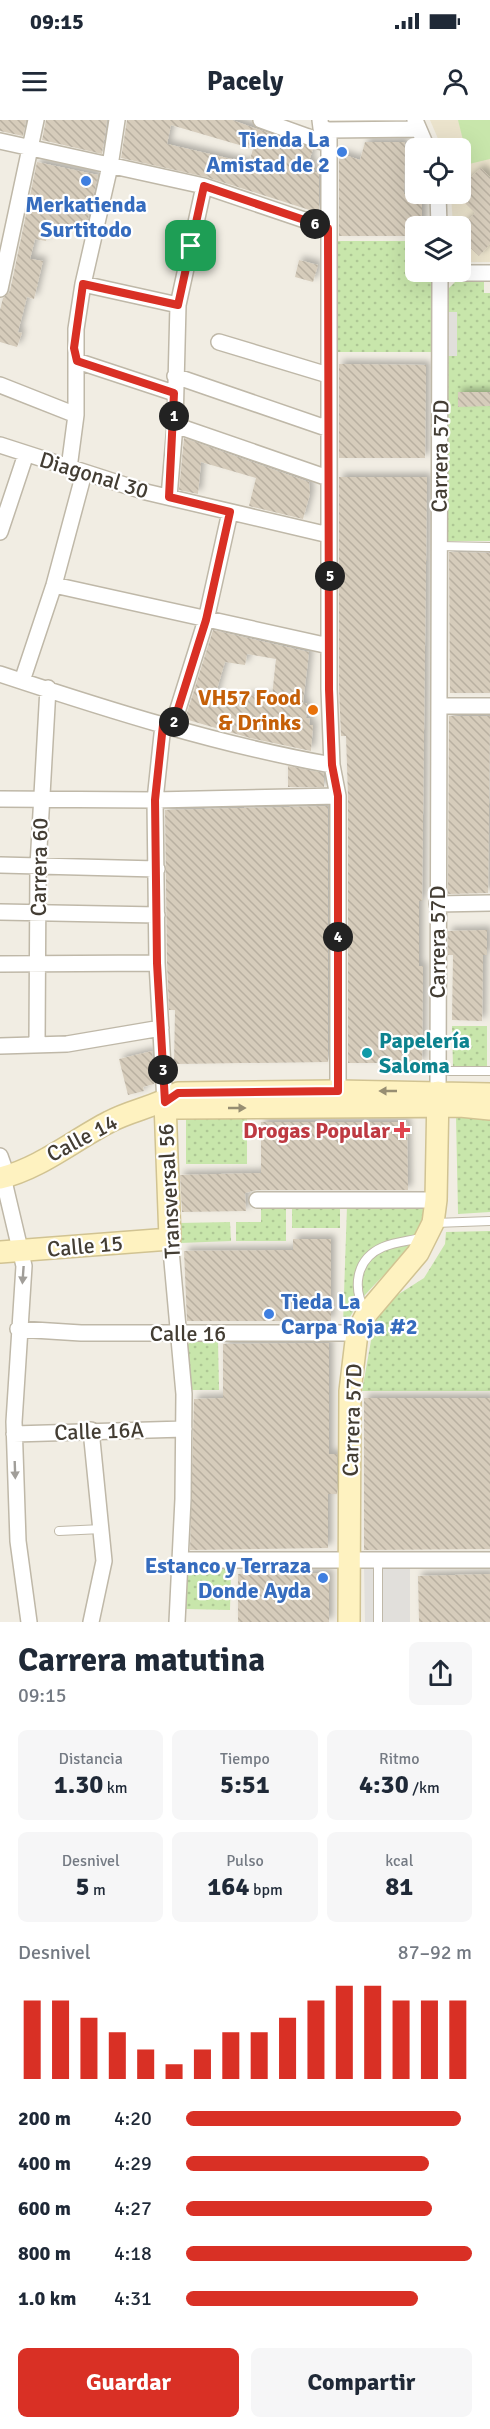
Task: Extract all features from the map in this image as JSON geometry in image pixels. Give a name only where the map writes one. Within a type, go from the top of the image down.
[{"type":"street","points":[[0,289],[7,213],[29,149],[36,120]]},
{"type":"street","points":[[21,681],[54,585],[76,471],[77,361],[74,348],[83,284],[110,166],[117,120]]},
{"type":"street","points":[[261,120],[325,131],[417,125]]},
{"type":"street","points":[[325,131],[328,228],[329,646],[332,765],[338,796],[338,1091]]},
{"type":"street","points":[[0,141],[204,186],[328,228]]},
{"type":"street","points":[[169,497],[175,425],[178,305],[204,186]]},
{"type":"street","points":[[471,273],[490,273]]},
{"type":"street","name":"Carrera 57D","points":[[349,1622],[350,1391],[357,1333],[367,1313],[418,1253],[431,1230],[436,1200],[440,282]]},
{"type":"street","points":[[83,284],[178,305]]},
{"type":"street","points":[[219,342],[328,375]]},
{"type":"street","points":[[77,361],[174,393]]},
{"type":"street","points":[[176,376],[328,429]]},
{"type":"street","points":[[0,384],[76,415]]},
{"type":"street","points":[[175,425],[328,478]]},
{"type":"street","name":"Diagonal 30","points":[[0,445],[76,471],[169,497],[329,535]]},
{"type":"street","points":[[0,532],[26,454]]},
{"type":"street","name":"Transversal 56","points":[[177,1622],[184,1429],[170,1239],[157,963],[155,800],[167,726],[206,620],[230,512]]},
{"type":"street","points":[[54,585],[329,646]]},
{"type":"street","points":[[0,674],[167,726],[282,756],[332,765]]},
{"type":"street","name":"Carrera 60","points":[[37,1046],[40,800],[48,688]]},
{"type":"street","points":[[439,706],[490,706]]},
{"type":"street","points":[[0,799],[155,800],[338,796]]},
{"type":"street","points":[[0,865],[157,869]]},
{"type":"street","points":[[437,904],[490,903]]},
{"type":"street","points":[[0,912],[157,915]]},
{"type":"street","points":[[0,963],[157,963]]},
{"type":"street","points":[[0,1046],[37,1046],[96,1040],[161,1028]]},
{"type":"street","points":[[165,1102],[178,1108],[438,1090],[490,1094]]},
{"type":"street","points":[[438,1090],[490,1109]]},
{"type":"street","name":"Calle 14","points":[[3,1177],[110,1121],[165,1102],[178,1093],[438,1090]]},
{"type":"street","points":[[0,1156],[24,1273],[18,1329],[14,1434],[18,1541],[29,1622]]},
{"type":"street","points":[[257,1200],[436,1200]]},
{"type":"street","name":"Calle 15","points":[[0,1252],[170,1239]]},
{"type":"street","name":"Calle 16","points":[[18,1329],[81,1333],[357,1333]]},
{"type":"street","name":"Calle 16A","points":[[14,1434],[184,1429]]},
{"type":"street","points":[[91,1622],[104,1562],[92,1430]]},
{"type":"street","points":[[180,1560],[490,1560]]},
{"type":"lane","points":[[439,546],[490,547]]},
{"type":"lane","points":[[438,1090],[490,1071]]},
{"type":"lane","points":[[367,1313],[358,1299],[356,1284],[366,1261],[380,1248],[431,1230],[490,1221]]},
{"type":"lane","points":[[59,1531],[102,1529]]},
{"type":"lane","points":[[378,1560],[378,1622]]},
{"type":"shaded area","points":[[430,120],[490,120],[490,262],[471,262],[471,216],[452,216],[452,204],[471,204],[471,138],[438,138]]},
{"type":"shaded area","points":[[447,312],[457,312],[457,356],[447,356]]},
{"type":"shaded area","points":[[364,1565],[410,1565],[410,1622],[365,1622]]},
{"type":"green space","points":[[458,120],[490,120],[490,159],[471,164],[471,138],[462,138]]},
{"type":"green space","points":[[336,241],[405,241],[405,282],[434,282],[434,352],[336,352]]},
{"type":"green space","points":[[484,280],[484,293],[490,293],[490,541],[447,541],[447,356],[457,355],[457,313],[447,312],[446,291],[455,282]]},
{"type":"green space","points":[[452,1026],[487,1026],[487,1066],[453,1067]]},
{"type":"green space","points":[[456,1116],[490,1118],[490,1212],[458,1214]]},
{"type":"green space","points":[[186,1117],[247,1117],[247,1164],[186,1164]]},
{"type":"green space","points":[[261,1202],[286,1202],[286,1241],[236,1241],[236,1222],[261,1222]]},
{"type":"green space","points":[[347,1206],[424,1206],[418,1233],[411,1244],[365,1295],[343,1324]]},
{"type":"green space","points":[[292,1207],[340,1207],[340,1228],[292,1228]]},
{"type":"green space","points":[[230,1222],[231,1241],[180,1243],[178,1223]]},
{"type":"green space","points":[[490,1231],[490,1391],[362,1391],[374,1324],[391,1299],[424,1278],[445,1244],[446,1232]]},
{"type":"green space","points":[[193,1340],[218,1341],[219,1390],[190,1390],[186,1346]]},
{"type":"green space","points":[[187,1569],[231,1569],[230,1610],[186,1609]]},
{"type":"building","points":[[0,120],[26,120],[23,136],[0,131]]},
{"type":"building","points":[[46,120],[107,120],[102,154],[42,140]]},
{"type":"building","points":[[127,120],[232,120],[313,149],[309,161],[314,163],[312,172],[319,172],[319,213],[206,177],[121,158]],"holes":[[[171,125],[253,149],[249,163],[167,144]]]},
{"type":"building","points":[[365,142],[405,142],[405,204],[422,204],[422,216],[405,216],[405,236],[339,236],[339,153],[360,160]]},
{"type":"building","points":[[37,162],[98,175],[85,232],[50,225],[46,241],[35,239],[30,259],[43,261],[34,299],[27,297],[18,332],[22,333],[17,347],[0,342],[0,310],[3,298],[10,291]]},
{"type":"building","points":[[481,168],[490,177],[490,244],[479,256],[471,248],[471,217],[475,213],[466,204],[471,204],[471,177]]},
{"type":"building","points":[[299,260],[318,265],[313,282],[295,277]]},
{"type":"building","points":[[339,364],[426,365],[425,458],[339,458]]},
{"type":"building","points":[[458,392],[490,392],[490,406],[458,407]]},
{"type":"building","points":[[184,438],[309,482],[310,494],[303,519],[249,506],[256,478],[201,462],[198,494],[179,490]]},
{"type":"building","points":[[339,477],[427,477],[422,901],[419,901],[419,966],[423,966],[422,1063],[348,1063],[348,796],[346,736],[341,736],[339,689]]},
{"type":"building","points":[[449,552],[490,553],[490,693],[450,693]]},
{"type":"building","points":[[213,630],[309,652],[303,703],[307,703],[306,718],[310,719],[309,725],[313,725],[311,751],[250,738],[185,719]],"holes":[[[247,654],[276,659],[272,696],[246,696],[246,704],[215,696],[225,662],[245,665]]]},
{"type":"building","points":[[449,716],[490,716],[488,893],[448,894]]},
{"type":"building","points":[[288,766],[324,773],[324,787],[288,787]]},
{"type":"building","points":[[328,806],[328,1062],[174,1064],[175,1010],[169,1010],[167,963],[165,810]]},
{"type":"building","points":[[487,930],[487,955],[483,955],[482,1021],[452,1020],[453,955],[448,955],[448,931]]},
{"type":"building","points":[[152,1051],[154,1084],[143,1087],[144,1091],[128,1095],[119,1059]]},
{"type":"building","points":[[261,1122],[407,1122],[408,1190],[257,1190],[245,1193],[246,1211],[182,1212],[180,1175],[261,1173]]},
{"type":"building","points":[[293,1239],[331,1239],[331,1321],[187,1321],[184,1251],[293,1250]]},
{"type":"building","points":[[329,1343],[329,1454],[337,1454],[337,1494],[328,1494],[328,1548],[190,1550],[194,1399],[223,1398],[223,1344]]},
{"type":"building","points":[[364,1398],[490,1398],[490,1549],[364,1550]]},
{"type":"building","points":[[329,1573],[329,1622],[238,1622],[238,1574]]},
{"type":"building","points":[[490,1574],[490,1622],[419,1622],[418,1576]]},
{"type":"place","name":"Tienda La Amistad de 2","points":[[342,152]]},
{"type":"place","name":"Merkatienda Surtitodo","points":[[86,181]]},
{"type":"place","name":"VH57 Food & Drinks","points":[[313,710]]},
{"type":"place","name":"Papelería Saloma","points":[[367,1053]]},
{"type":"place","name":"Drogas Popular","points":[[402,1130]]},
{"type":"place","name":"Tieda La Carpa Roja #2","points":[[269,1314]]},
{"type":"place","name":"Estanco y Terraza Donde Ayda","points":[[323,1578]]},
{"type":"route","points":[[204,186],[328,228],[329,689],[330,742],[338,796],[338,1091],[178,1093],[165,1102],[157,963],[155,800],[163,725],[172,728],[206,620],[230,512],[169,497],[175,425],[174,393],[77,361],[74,348],[83,284],[178,305],[191,246],[204,186]]}]
